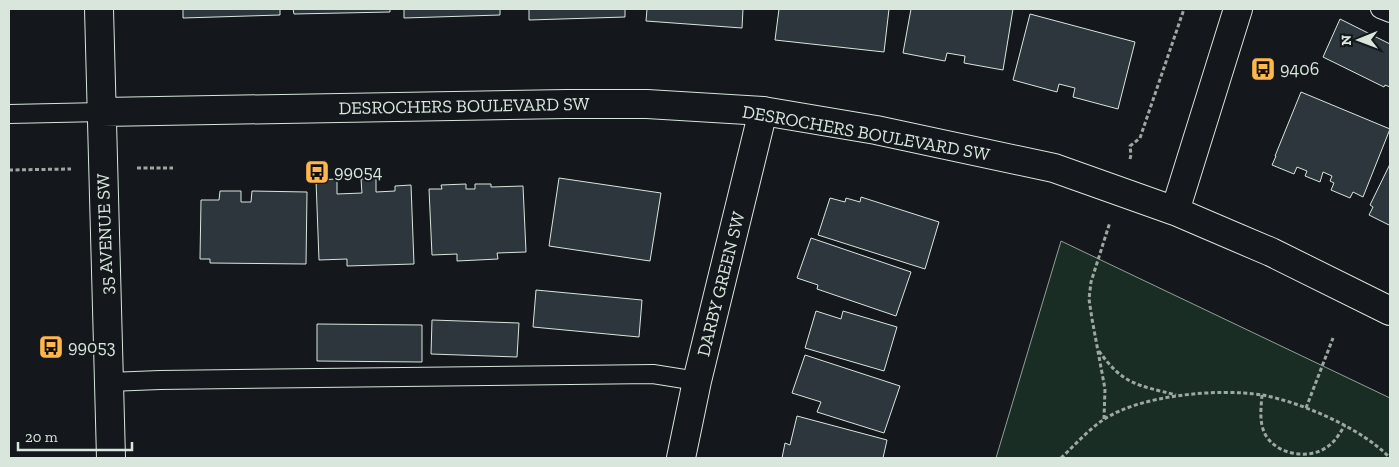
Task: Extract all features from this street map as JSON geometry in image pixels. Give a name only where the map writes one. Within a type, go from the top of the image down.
[{"type":"street","name":"35 AVENUE SW","points":[[99,9],[111,458]]},
{"type":"street","points":[[1175,211],[1238,9]]},
{"type":"street","name":"DESROCHERS BOULEVARD SW","points":[[102,112],[566,104],[665,105],[763,111],[876,130],[1054,168],[1175,211],[1271,252],[1390,311]]},
{"type":"street","name":"DARBY GREEN SW","points":[[681,458],[697,381],[763,111]]},
{"type":"lane","points":[[1380,9],[1390,13]]},
{"type":"lane","points":[[9,114],[102,112]]},
{"type":"lane","points":[[109,382],[653,374],[697,381]]},
{"type":"path","points":[[1131,155],[1130,146],[1140,138],[1184,9]]},
{"type":"path","points":[[9,170],[59,170]]},
{"type":"path","points":[[1104,419],[1106,388],[1090,309],[1091,282],[1112,218]]},
{"type":"path","points":[[1306,408],[1333,338]]},
{"type":"path","points":[[1098,349],[1111,367],[1123,378],[1141,386],[1179,396]]},
{"type":"path","points":[[1061,458],[1104,419],[1140,403],[1164,397],[1225,393],[1262,395],[1306,408],[1352,429],[1390,458]]},
{"type":"path","points":[[1262,395],[1261,419],[1265,434],[1274,446],[1287,452],[1299,454],[1314,452],[1327,447],[1345,425]]},
{"type":"green space","points":[[1061,241],[1390,398],[1390,458],[996,458]]},
{"type":"building","points":[[183,9],[280,9],[280,15],[183,18]]},
{"type":"building","points":[[293,9],[390,9],[390,12],[294,14]]},
{"type":"building","points":[[404,9],[500,9],[500,15],[404,18]]},
{"type":"building","points":[[529,9],[625,9],[625,17],[529,20]]},
{"type":"building","points":[[647,9],[743,9],[742,28],[646,21]]},
{"type":"building","points":[[779,9],[889,9],[884,52],[775,40]]},
{"type":"building","points":[[911,9],[1013,9],[1003,70],[964,63],[965,56],[947,53],[945,61],[903,53]]},
{"type":"building","points":[[1030,14],[1135,42],[1118,109],[1073,97],[1075,88],[1059,84],[1057,92],[1013,80]]},
{"type":"building","points":[[1340,19],[1390,44],[1390,87],[1385,85],[1384,87],[1323,57]]},
{"type":"building","points":[[1301,92],[1390,129],[1363,197],[1353,192],[1350,198],[1331,190],[1334,183],[1330,181],[1332,176],[1323,172],[1320,182],[1305,176],[1307,171],[1297,167],[1294,174],[1272,165]]},
{"type":"building","points":[[1390,164],[1389,225],[1369,215],[1373,207],[1370,205]]},
{"type":"building","points":[[376,178],[376,192],[395,191],[395,186],[411,185],[414,264],[347,266],[347,259],[319,260],[316,180],[337,179],[337,194],[362,193],[361,179]]},
{"type":"building","points":[[559,178],[661,193],[650,261],[549,246]]},
{"type":"building","points":[[466,184],[466,189],[475,189],[475,184],[491,184],[491,187],[523,186],[526,252],[497,253],[498,259],[457,261],[457,254],[432,255],[429,189],[442,189],[441,185]]},
{"type":"building","points":[[220,191],[241,191],[241,202],[251,202],[252,191],[307,192],[306,264],[210,263],[210,259],[200,259],[201,200],[219,200]]},
{"type":"building","points":[[861,197],[939,222],[925,269],[818,235],[830,198],[845,202],[846,198],[860,202]]},
{"type":"building","points":[[811,238],[911,272],[896,316],[817,289],[818,285],[797,278]]},
{"type":"building","points":[[536,290],[642,300],[639,337],[533,327]]},
{"type":"building","points":[[816,311],[841,319],[843,311],[897,327],[884,371],[805,348]]},
{"type":"building","points":[[432,320],[519,323],[517,357],[431,354]]},
{"type":"building","points":[[317,324],[422,325],[422,362],[317,361]]},
{"type":"building","points":[[805,355],[900,386],[884,433],[817,412],[821,402],[792,393]]},
{"type":"building","points":[[797,416],[887,440],[883,458],[782,458],[785,443],[790,445]]},
{"type":"place","name":"9406","points":[[1263,69]]},
{"type":"place","name":"99054","points":[[317,172]]},
{"type":"place","name":"99053","points":[[51,347]]}]
